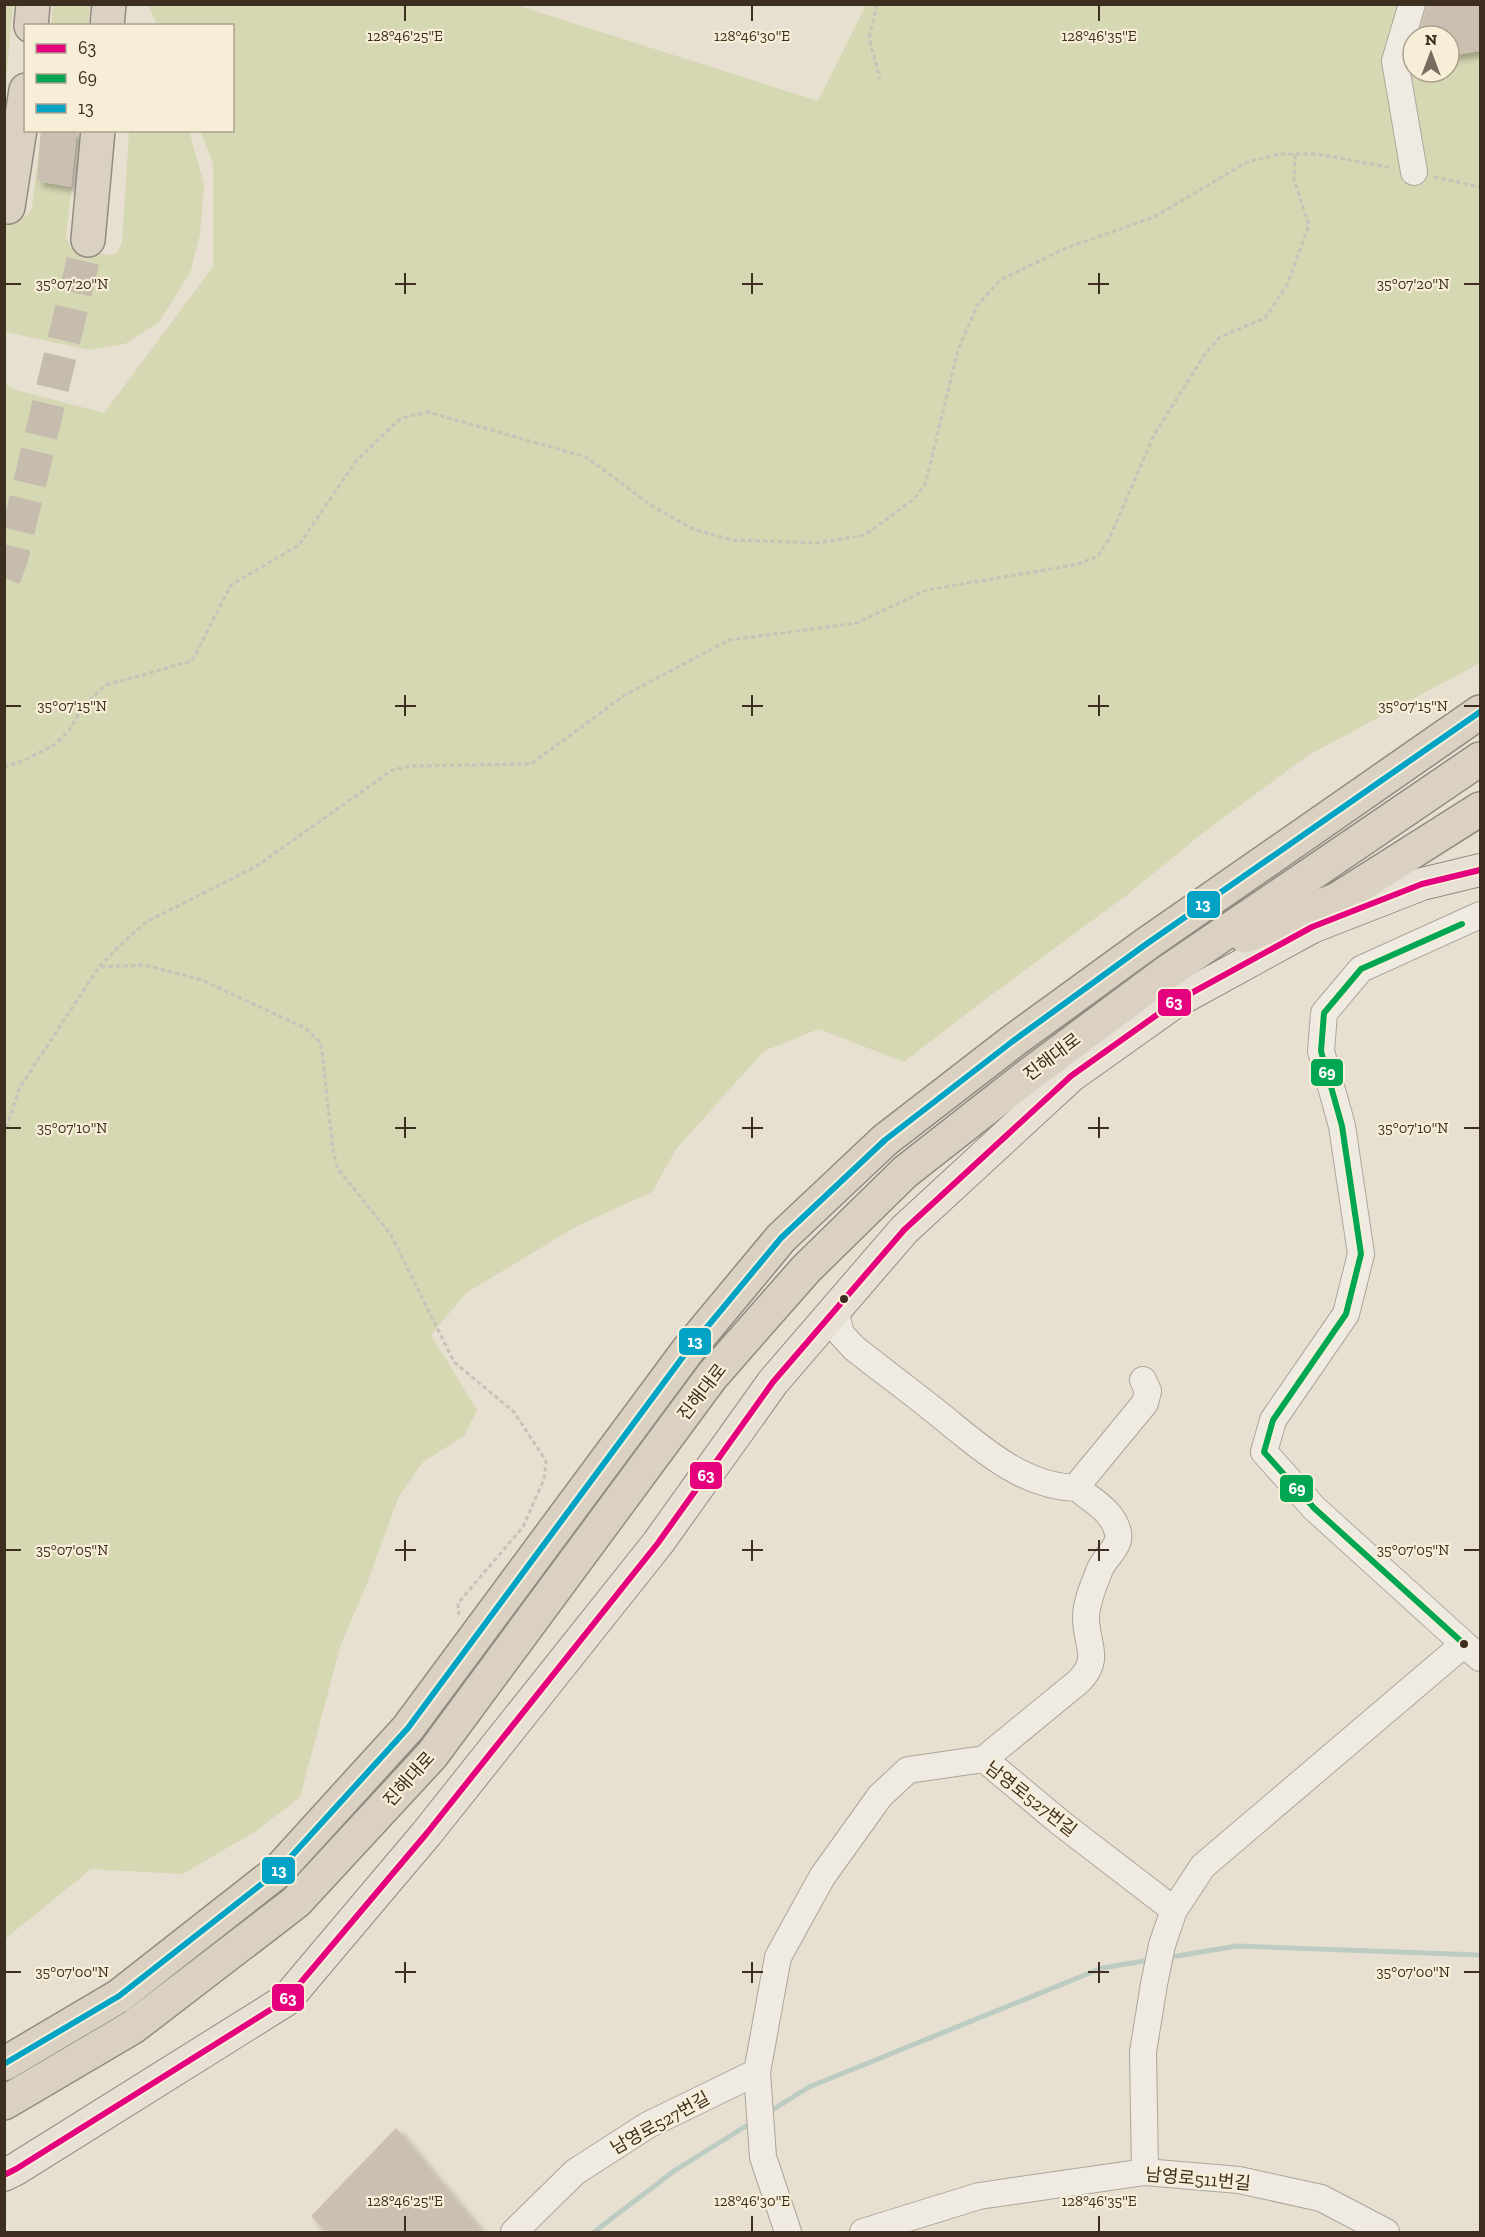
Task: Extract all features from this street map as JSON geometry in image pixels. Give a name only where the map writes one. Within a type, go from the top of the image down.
[{"type":"highway","points":[[31,24],[33,4]]},
{"type":"highway","points":[[107,24],[109,4]]},
{"type":"highway","points":[[8,207],[24,103]]},
{"type":"highway","points":[[88,240],[98,132]]},
{"type":"highway","name":"진해대로","points":[[4,2064],[119,1996],[277,1872],[408,1728],[695,1342],[781,1238],[885,1140],[1012,1041],[1145,945],[1480,712]]},
{"type":"highway","name":"진해대로","points":[[4,2103],[133,2027],[297,1902],[432,1755],[712,1376],[806,1269],[905,1172],[1030,1074],[1190,957],[1480,759]]},
{"type":"highway","points":[[1190,957],[1338,899],[1480,808]]},
{"type":"main road","points":[[4,2175],[286,2000],[427,1833],[651,1552],[772,1382],[904,1230],[1071,1076],[1175,1002],[1312,927],[1422,884],[1480,870]]},
{"type":"street","points":[[1412,4],[1395,61],[1414,172]]},
{"type":"street","points":[[1145,2172],[1143,2052],[1162,1945],[1174,1910],[1203,1866],[1472,1651],[1314,1508],[1264,1452],[1272,1420],[1346,1314],[1361,1254],[1342,1126],[1321,1051],[1324,1012],[1361,969],[1480,915]]},
{"type":"street","points":[[835,1310],[842,1334],[854,1347],[985,1453],[1029,1476],[1064,1488],[1080,1488]]},
{"type":"street","points":[[984,1759],[1078,1682],[1091,1665],[1086,1610],[1101,1567],[1119,1536],[1110,1515],[1082,1492],[1080,1482],[1145,1403],[1148,1391],[1143,1380]]},
{"type":"street","name":"남영로527번길","points":[[514,2232],[575,2172],[648,2125],[757,2072],[778,1957],[822,1877],[880,1796],[908,1770],[984,1759],[1062,1824],[1174,1910]]},
{"type":"street","points":[[757,2072],[763,2157],[788,2232]]},
{"type":"street","name":"남영로511번길","points":[[863,2232],[979,2196],[1145,2172],[1239,2180],[1321,2198],[1386,2232]]},
{"type":"path","points":[[878,4],[869,38],[880,79]]},
{"type":"path","points":[[4,767],[25,760],[54,745],[69,731],[83,706],[106,686],[192,662],[231,585],[299,545],[356,461],[401,418],[428,412],[586,458],[652,506],[693,529],[733,540],[818,543],[865,535],[914,500],[925,485],[958,350],[976,306],[1000,280],[1066,248],[1154,217],[1246,162],[1280,154],[1317,154],[1480,186]]},
{"type":"path","points":[[4,1135],[20,1087],[99,967],[146,922],[257,866],[392,770],[411,766],[531,764],[625,696],[729,640],[857,623],[926,590],[1075,565],[1097,557],[1109,539],[1154,435],[1204,354],[1220,338],[1265,318],[1287,285],[1309,225],[1294,180],[1295,154]]},
{"type":"path","points":[[99,967],[145,965],[202,980],[305,1028],[321,1043],[333,1150],[338,1169],[391,1235],[454,1362],[514,1412],[546,1461],[544,1479],[523,1527],[458,1603],[460,1624]]},
{"type":"green space","points":[[4,5],[13,5],[5,94]]},
{"type":"green space","points":[[53,5],[90,5],[88,24],[51,24]]},
{"type":"green space","points":[[148,5],[516,5],[818,101],[866,5],[1480,5],[1480,663],[1307,756],[1203,833],[1127,895],[904,1062],[819,1029],[764,1051],[677,1148],[652,1192],[577,1226],[466,1293],[431,1335],[477,1410],[464,1436],[423,1462],[399,1496],[366,1586],[341,1644],[300,1797],[256,1831],[183,1874],[91,1869],[5,1939],[5,383],[13,389],[104,413],[213,267],[213,163],[200,132],[234,132],[234,24],[157,24]]},
{"type":"green space","points":[[41,132],[78,132],[66,237],[71,248],[109,255],[117,253],[122,243],[129,132],[189,132],[204,184],[200,234],[190,273],[159,322],[125,344],[90,350],[5,332],[5,211],[21,217],[28,216],[32,207]]},
{"type":"building","points":[[1427,4],[1480,4],[1480,51],[1461,54],[1461,24],[1421,24]]},
{"type":"building","points":[[41,132],[77,132],[71,187],[37,181]]},
{"type":"building","points":[[396,2128],[482,2232],[327,2232],[311,2216]]},
{"type":"waterway","points":[[1165,1958],[1237,1946],[1480,1955]]},
{"type":"waterway","points":[[774,2109],[809,2087],[1102,1968],[1150,1960]]},
{"type":"waterway","points":[[594,2232],[674,2171],[746,2126]]},
{"type":"tunnel","points":[[4,578],[12,557],[88,240]]},
{"type":"transit line","name":"13","points":[[4,2064],[119,1996],[277,1872],[408,1728],[688,1350],[781,1238],[885,1140],[1013,1041],[1145,945],[1480,712]]},
{"type":"transit line","name":"63","points":[[4,2175],[286,2000],[427,1833],[658,1543],[773,1382],[904,1230],[1071,1076],[1175,1002],[1312,927],[1422,884],[1480,870]]},
{"type":"transit line","name":"69","points":[[1462,924],[1361,969],[1324,1013],[1321,1051],[1342,1126],[1361,1254],[1346,1314],[1273,1420],[1264,1452],[1314,1508],[1464,1644]]}]
